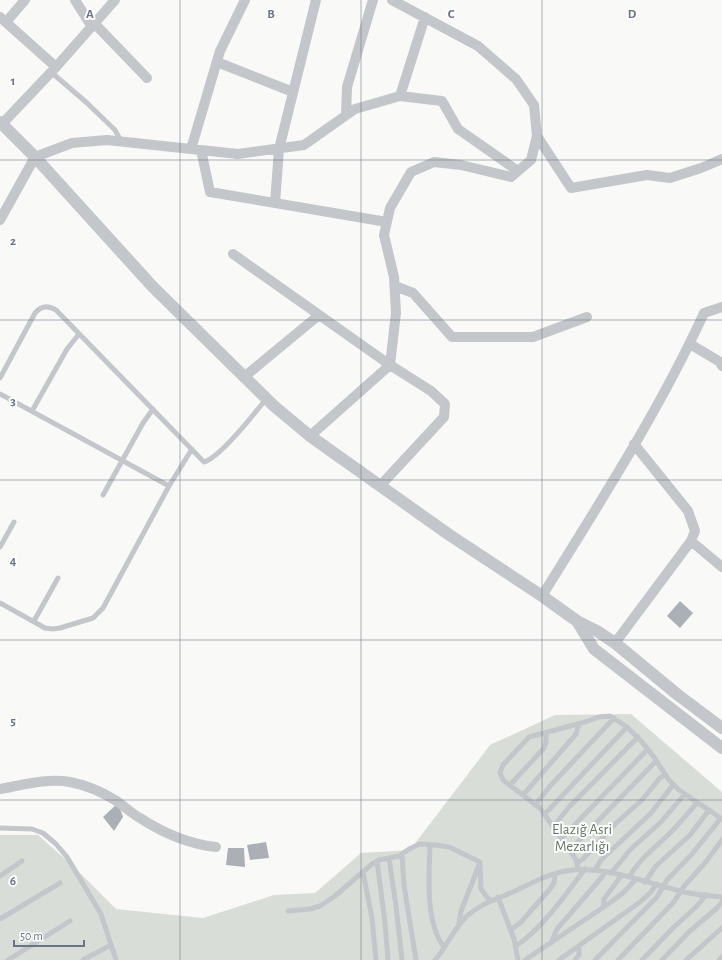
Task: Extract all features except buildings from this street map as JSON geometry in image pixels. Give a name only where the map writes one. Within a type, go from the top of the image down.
[{"type":"street","points":[[25,0],[3,20],[53,70]]},
{"type":"street","points":[[75,0],[93,25],[147,78]]},
{"type":"street","points":[[114,0],[53,70],[1,123],[35,157],[97,228],[152,286],[267,399],[310,436],[448,534],[577,621],[597,631],[615,643],[678,695],[722,728]]},
{"type":"street","points":[[245,0],[220,51],[196,149],[210,192],[387,222]]},
{"type":"street","points":[[275,203],[279,149],[316,0]]},
{"type":"street","points":[[346,115],[347,87],[373,0]]},
{"type":"street","points":[[310,436],[390,365],[396,313],[395,286],[384,236],[390,208],[411,172],[434,162],[461,165],[511,177],[531,160],[537,136],[534,104],[516,79],[478,46],[392,0]]},
{"type":"street","points":[[400,96],[424,17]]},
{"type":"street","points":[[217,62],[293,92]]},
{"type":"street","points":[[0,220],[35,157],[72,143],[107,140],[238,154],[279,149],[304,145],[355,109],[400,96],[442,101],[458,129],[518,171]]},
{"type":"street","points":[[537,136],[571,188],[647,175],[670,178],[701,168],[722,159]]},
{"type":"street","points":[[233,254],[390,365],[431,391],[444,404],[444,417],[380,486]]},
{"type":"street","points":[[395,286],[413,293],[452,337],[533,337],[587,317]]},
{"type":"street","points":[[542,596],[607,492],[685,355],[704,312],[722,307]]},
{"type":"street","points":[[244,377],[319,315]]},
{"type":"street","points":[[690,344],[720,362],[722,366]]},
{"type":"street","points":[[615,643],[691,541],[695,531],[688,511],[634,444]]},
{"type":"street","points":[[691,541],[722,567]]},
{"type":"street","points":[[577,621],[594,649],[722,748]]},
{"type":"street","points":[[0,789],[48,781],[63,781],[79,784],[105,795],[166,832],[195,844],[216,847]]},
{"type":"lane","points":[[53,70],[116,130],[121,141]]},
{"type":"lane","points":[[0,378],[35,313],[41,308],[49,307],[56,310],[204,462],[209,460],[242,428],[267,399]]},
{"type":"lane","points":[[32,411],[67,349],[79,334]]},
{"type":"lane","points":[[0,394],[169,486]]},
{"type":"lane","points":[[103,495],[143,423],[153,409]]},
{"type":"lane","points":[[0,603],[45,628],[53,629],[93,618],[98,615],[169,486],[192,449]]},
{"type":"lane","points":[[0,547],[14,522]]},
{"type":"lane","points":[[34,621],[58,578]]},
{"type":"lane","points":[[579,870],[570,850],[544,815],[535,805],[503,780],[501,776],[501,768],[529,737],[579,724],[602,716],[610,716],[627,727],[638,737],[673,785],[684,795],[722,819],[667,880],[657,897],[595,960]]},
{"type":"lane","points":[[535,805],[560,774],[614,718]]},
{"type":"lane","points":[[523,795],[576,734],[579,724]]},
{"type":"lane","points":[[544,815],[627,727]]},
{"type":"lane","points":[[510,785],[544,748],[546,733]]},
{"type":"lane","points":[[553,827],[570,807],[638,737]]},
{"type":"lane","points":[[561,839],[648,749]]},
{"type":"lane","points":[[570,850],[656,761]]},
{"type":"lane","points":[[577,863],[584,858],[622,818],[642,800],[665,774]]},
{"type":"lane","points":[[595,870],[601,860],[651,813],[673,785]]},
{"type":"lane","points":[[611,873],[631,849],[661,822],[684,795]]},
{"type":"lane","points":[[629,877],[635,867],[650,850],[676,827],[697,803]]},
{"type":"lane","points":[[645,882],[649,874],[665,857],[685,840],[709,810]]},
{"type":"lane","points":[[0,828],[32,828],[43,833],[52,840],[67,857],[101,914],[116,960]]},
{"type":"lane","points":[[618,960],[673,903],[685,885],[705,863],[722,840]]},
{"type":"lane","points":[[288,911],[310,909],[320,906],[335,896],[377,861],[402,854],[420,844],[449,847],[480,862]]},
{"type":"lane","points":[[430,845],[430,898],[436,929],[444,947]]},
{"type":"lane","points":[[402,854],[404,885],[416,960]]},
{"type":"lane","points":[[388,858],[396,906],[402,960]]},
{"type":"lane","points":[[0,876],[22,861]]},
{"type":"lane","points":[[377,861],[388,960]]},
{"type":"lane","points":[[480,862],[481,889],[490,901]]},
{"type":"lane","points":[[458,925],[461,911],[480,862]]},
{"type":"lane","points":[[516,946],[524,941],[586,869]]},
{"type":"lane","points":[[435,960],[458,925],[474,910],[498,897],[507,895],[555,874],[586,869],[595,870],[629,877],[681,891],[722,897]]},
{"type":"lane","points":[[363,872],[372,918],[376,960]]},
{"type":"lane","points":[[550,944],[557,929],[605,872]]},
{"type":"lane","points":[[511,930],[521,922],[550,889],[554,883],[555,874]]},
{"type":"lane","points":[[603,907],[604,899],[622,876]]},
{"type":"lane","points":[[525,960],[623,893],[636,879]]},
{"type":"lane","points":[[0,919],[60,883]]},
{"type":"lane","points":[[559,960],[640,902],[650,894],[657,884]]},
{"type":"lane","points":[[642,960],[696,907],[706,895]]},
{"type":"lane","points":[[498,897],[511,930],[516,946],[518,960]]},
{"type":"lane","points":[[662,960],[722,902]]},
{"type":"lane","points":[[8,960],[70,921]]},
{"type":"lane","points":[[686,960],[722,928]]},
{"type":"lane","points":[[83,960],[111,945]]},
{"type":"lane","points":[[575,960],[579,954],[578,946]]},
{"type":"lane","points":[[719,960],[722,957]]},
{"type":"green space","name":"Elazığ Asri Mezarlığı","points":[[631,714],[722,792],[722,960],[0,960],[0,835],[38,835],[73,866],[116,909],[203,918],[274,895],[315,893],[361,853],[410,850],[490,745],[555,715]]}]
